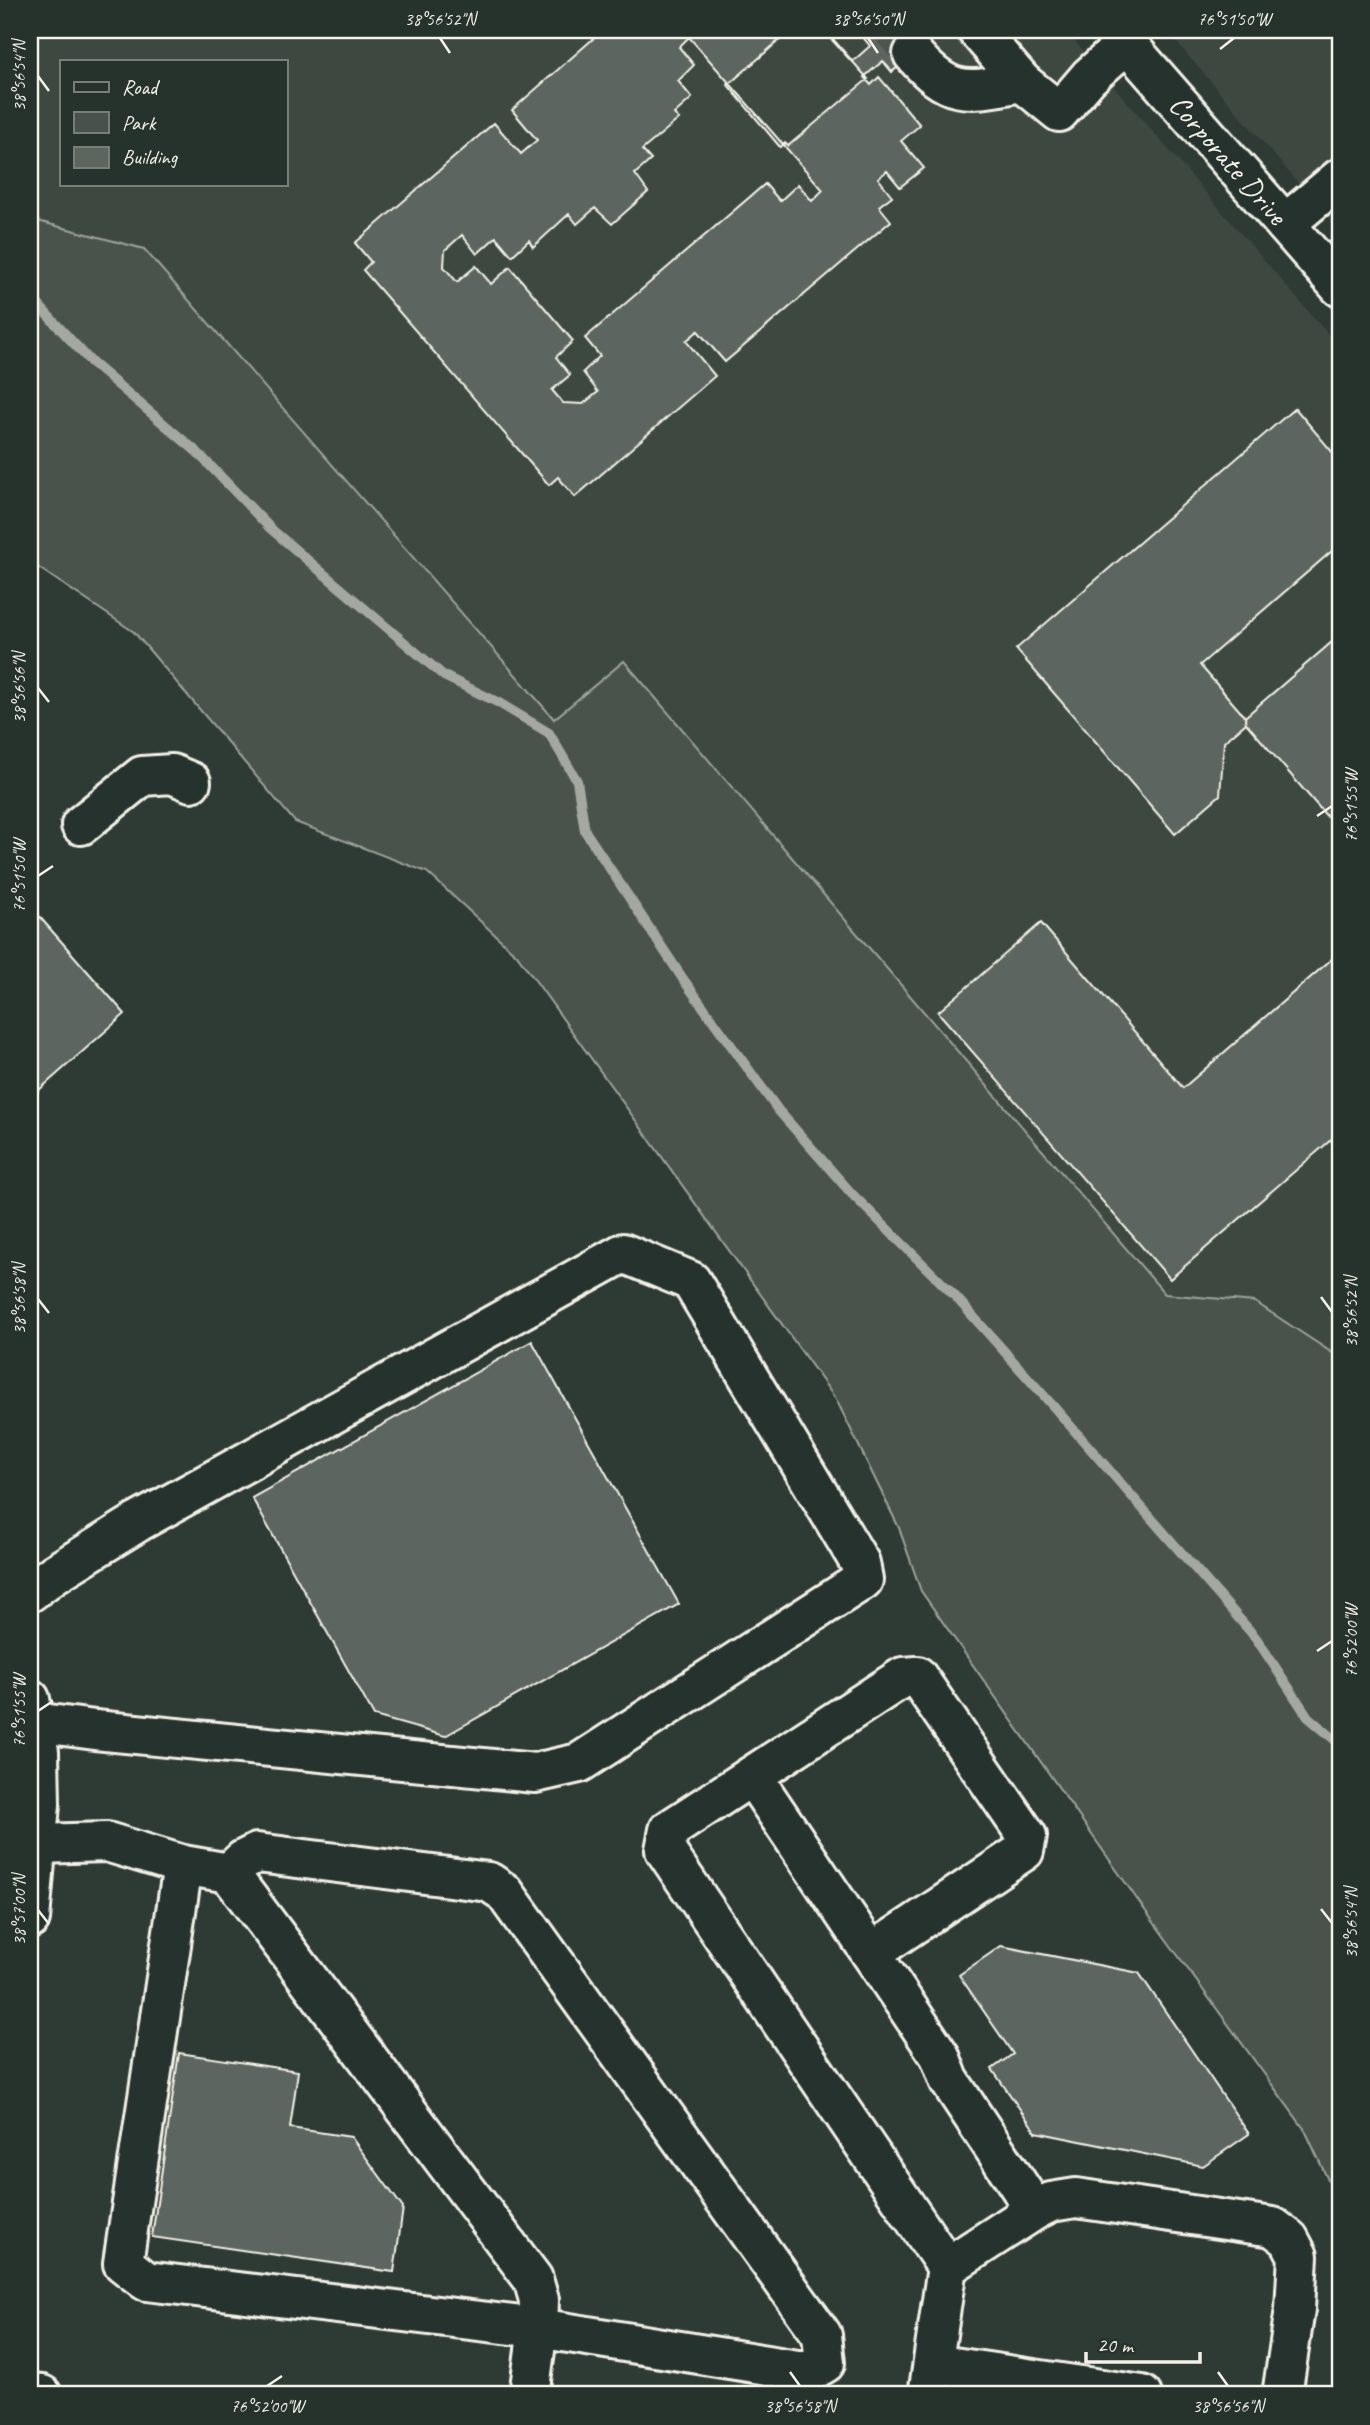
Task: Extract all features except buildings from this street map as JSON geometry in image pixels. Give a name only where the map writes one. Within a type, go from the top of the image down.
[{"type":"street","points":[[977,30],[1022,82],[1059,112],[1121,36]]},
{"type":"street","name":"Corporate Drive","points":[[1121,36],[1340,287]]},
{"type":"street","points":[[913,54],[925,68],[948,86],[976,90],[1022,82]]},
{"type":"street","points":[[1285,224],[1340,178]]},
{"type":"street","points":[[81,825],[142,776],[172,774],[191,782]]},
{"type":"street","points":[[30,1592],[138,1522],[623,1253],[691,1281],[860,1563],[863,1580],[579,1763],[535,1773],[95,1730],[32,1709],[39,1752],[40,1791],[38,1844],[30,1919]]},
{"type":"street","points":[[871,1953],[1024,1851],[1027,1836],[917,1676],[903,1677],[669,1830],[665,1850],[947,2267],[930,2380],[1142,2395]]},
{"type":"street","points":[[752,1776],[940,2056],[949,2080],[1035,2210]]},
{"type":"street","points":[[38,1844],[107,1842],[183,1865],[229,1873],[533,2279],[539,2300],[538,2328],[528,2395]]},
{"type":"street","points":[[183,1865],[123,2263],[146,2281],[538,2328],[810,2372],[825,2363],[822,2335],[504,1892],[489,1882],[257,1853],[243,1860],[229,1873]]},
{"type":"street","points":[[947,2267],[1035,2210],[1051,2202],[1076,2198],[1273,2227],[1289,2239],[1298,2256],[1295,2309],[1282,2395]]},
{"type":"street","points":[[30,2394],[42,2395]]},
{"type":"shaded area","points":[[30,30],[1065,30],[1340,348],[1340,1358],[1255,1303],[1166,1294],[625,661],[555,720],[145,249],[30,219]]},
{"type":"shaded area","points":[[1166,30],[1340,30],[1340,231]]},
{"type":"green space","points":[[30,219],[144,249],[554,719],[624,661],[1165,1294],[1255,1302],[1340,1358],[1340,2206],[1305,2130],[1139,1902],[921,1591],[899,1528],[837,1401],[517,955],[427,872],[295,822],[134,632],[30,562]]},
{"type":"waterway","points":[[30,296],[92,363],[197,452],[271,529],[444,676],[499,703],[549,733],[577,781],[585,831],[683,979],[778,1110],[852,1194],[954,1295],[1053,1406],[1256,1638],[1308,1717],[1340,1744]]},
{"type":"tunnel","points":[[892,30],[913,54]]}]
